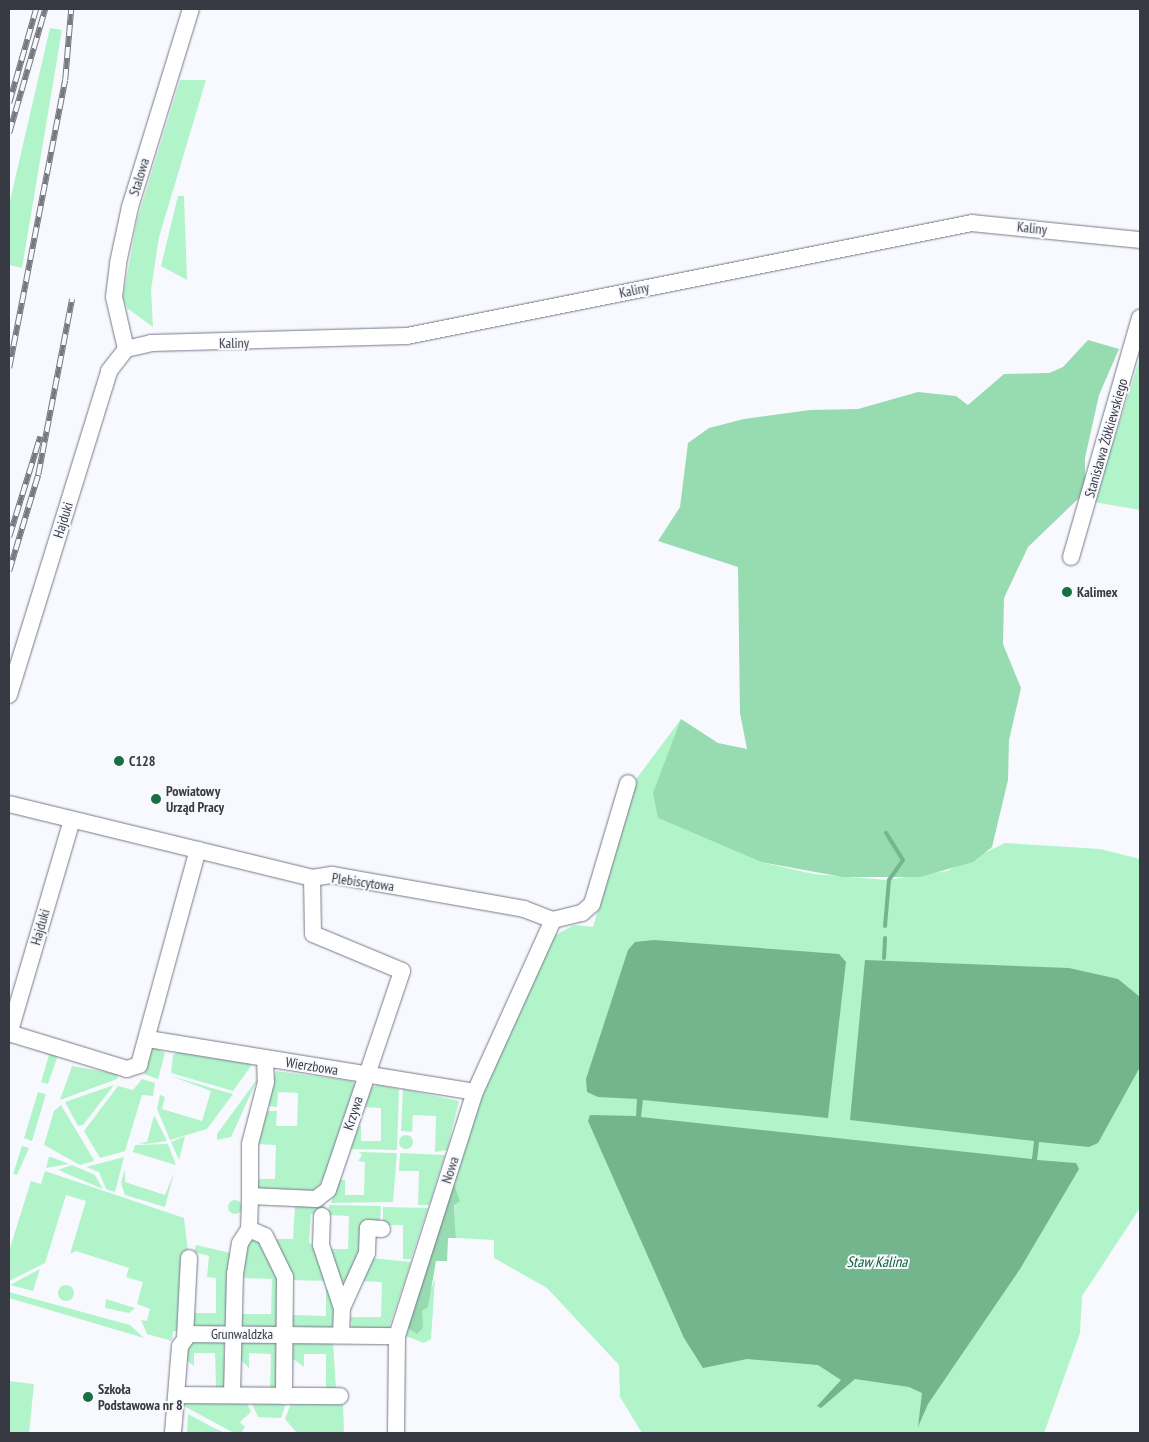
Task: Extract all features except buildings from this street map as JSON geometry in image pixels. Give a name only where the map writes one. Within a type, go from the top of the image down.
[{"type":"street","name":"Stalowa","points":[[126,348],[114,297],[118,263],[130,207],[192,9]]},
{"type":"street","name":"Kaliny","points":[[126,348],[151,344],[407,336],[972,222],[1140,240]]},
{"type":"street","name":"Stanisława Żółkiewskiego","points":[[1071,557],[1140,318]]},
{"type":"street","name":"Hajduki","points":[[9,695],[109,371],[126,348]]},
{"type":"street","points":[[553,920],[582,913],[592,904],[628,783]]},
{"type":"street","name":"Plebiscytowa","points":[[9,804],[312,878],[342,877],[524,909],[553,920]]},
{"type":"street","name":"Hajduki","points":[[9,1033],[72,820]]},
{"type":"street","points":[[9,1033],[127,1069],[139,1065],[148,1039],[198,850]]},
{"type":"street","name":"Krzywa","points":[[250,1196],[322,1196],[367,1074],[402,971],[314,934],[312,878]]},
{"type":"street","name":"Nowa","points":[[396,1433],[397,1336],[475,1092],[553,920]]},
{"type":"street","name":"Wierzbowa","points":[[148,1039],[475,1092]]},
{"type":"street","points":[[232,1395],[231,1334],[238,1258],[243,1236],[249,1229],[250,1144],[266,1082],[264,1058]]},
{"type":"street","points":[[322,1216],[321,1245],[342,1308],[341,1335]]},
{"type":"street","points":[[342,1308],[367,1253],[368,1228],[382,1229]]},
{"type":"street","points":[[249,1229],[266,1236],[285,1277],[284,1396]]},
{"type":"street","points":[[173,1433],[184,1337],[189,1258]]},
{"type":"street","name":"Grunwaldzka","points":[[184,1337],[231,1334],[397,1336]]},
{"type":"street","points":[[180,1395],[340,1396]]},
{"type":"shaded area","points":[[50,28],[62,30],[22,268],[9,265],[9,205]]},
{"type":"shaded area","points":[[180,80],[206,80],[159,237],[151,290],[153,327],[127,308],[123,297],[137,220]]},
{"type":"shaded area","points":[[178,196],[184,196],[187,280],[161,266]]},
{"type":"shaded area","points":[[1088,340],[1119,349],[1099,395],[1085,458],[1085,484],[1079,498],[1028,547],[1004,598],[1003,644],[1021,688],[1009,740],[1008,780],[992,847],[973,862],[920,877],[843,877],[761,862],[658,818],[653,793],[681,719],[718,743],[747,749],[740,713],[738,567],[658,541],[680,507],[688,443],[709,428],[744,419],[810,410],[858,409],[918,392],[956,396],[968,405],[1004,374],[1049,373],[1063,367]]},
{"type":"shaded area","points":[[1140,358],[1140,510],[1094,502]]},
{"type":"shaded area","points":[[681,719],[658,818],[761,862],[813,874],[887,880],[947,871],[1005,843],[1100,849],[1140,859],[1140,1208],[1082,1296],[1080,1333],[1044,1433],[642,1433],[620,1397],[619,1365],[547,1288],[494,1258],[494,1240],[456,1238],[453,1181],[475,1110],[554,936],[574,925],[593,927],[634,782]]},
{"type":"shaded area","points":[[20,1044],[58,1055],[48,1084],[41,1082],[49,1055]]},
{"type":"shaded area","points":[[153,1046],[165,1053],[158,1079],[144,1074]]},
{"type":"shaded area","points":[[178,1052],[249,1062],[251,1066],[233,1091],[171,1073],[173,1055]]},
{"type":"shaded area","points":[[72,1066],[118,1074],[117,1079],[60,1100]]},
{"type":"shaded area","points":[[276,1071],[352,1081],[355,1085],[334,1159],[315,1193],[260,1193],[254,1179],[275,1179],[276,1145],[256,1144],[266,1111],[277,1111],[276,1126],[297,1126],[298,1093],[278,1092],[277,1107],[267,1106]]},
{"type":"shaded area","points":[[171,1076],[233,1094],[207,1129],[170,1140],[157,1109],[160,1095],[165,1097],[162,1109],[202,1121],[211,1091]]},
{"type":"shaded area","points":[[258,1078],[231,1137],[217,1140],[217,1134]]},
{"type":"shaded area","points":[[142,1079],[155,1083],[153,1096],[142,1095],[125,1151],[100,1158],[84,1131],[118,1086],[133,1090]]},
{"type":"shaded area","points":[[114,1085],[83,1125],[78,1126],[65,1102]]},
{"type":"shaded area","points":[[378,1085],[399,1089],[397,1150],[349,1149],[356,1126],[361,1126],[361,1141],[381,1141],[381,1108],[361,1107],[368,1088]]},
{"type":"shaded area","points":[[403,1089],[459,1101],[447,1150],[435,1152],[436,1116],[413,1115],[412,1132],[401,1131]]},
{"type":"shaded area","points":[[38,1092],[46,1094],[32,1141],[24,1138]]},
{"type":"shaded area","points":[[61,1105],[94,1161],[80,1165],[44,1145],[54,1111]]},
{"type":"shaded area","points":[[361,1108],[361,1119],[357,1119]]},
{"type":"shaded area","points":[[154,1115],[167,1141],[146,1144],[138,1143],[147,1142]]},
{"type":"shaded area","points":[[403,1135],[409,1135],[413,1142],[409,1149],[403,1149],[399,1145],[399,1139]]},
{"type":"shaded area","points":[[185,1136],[179,1160],[171,1142]]},
{"type":"shaded area","points":[[168,1144],[176,1165],[133,1152],[135,1145]]},
{"type":"shaded area","points":[[22,1146],[29,1148],[17,1175],[13,1174]]},
{"type":"shaded area","points":[[359,1152],[397,1153],[393,1202],[331,1203],[338,1180],[345,1180],[345,1195],[364,1195],[365,1162],[358,1161],[362,1155]]},
{"type":"shaded area","points":[[400,1153],[445,1155],[429,1205],[418,1205],[419,1171],[399,1171]]},
{"type":"shaded area","points":[[49,1157],[51,1157],[69,1164],[46,1168]]},
{"type":"shaded area","points":[[124,1157],[115,1192],[106,1189],[99,1172],[86,1167]]},
{"type":"shaded area","points":[[72,1165],[95,1175],[103,1189],[58,1170]]},
{"type":"shaded area","points":[[125,1169],[125,1182],[165,1195],[174,1173],[165,1207],[125,1195],[121,1183]]},
{"type":"shaded area","points":[[45,1171],[184,1218],[188,1251],[178,1331],[173,1331],[172,1341],[147,1334],[141,1320],[147,1321],[150,1309],[137,1304],[143,1282],[126,1277],[129,1268],[76,1251],[70,1254],[86,1201],[66,1195],[45,1263],[9,1281],[9,1251],[31,1181],[41,1184]]},
{"type":"shaded area","points":[[453,1181],[460,1201],[454,1205],[456,1238],[448,1238],[447,1261],[436,1261],[428,1307],[422,1311],[423,1328],[417,1334],[408,1328],[408,1321]]},
{"type":"shaded area","points":[[235,1200],[240,1202],[242,1207],[240,1212],[235,1214],[230,1212],[228,1207],[230,1202]]},
{"type":"shaded area","points":[[274,1202],[325,1205],[325,1214],[311,1214],[309,1242],[318,1249],[335,1297],[332,1330],[291,1326],[292,1315],[326,1316],[326,1281],[291,1280],[270,1239],[293,1239],[295,1206]]},
{"type":"shaded area","points":[[329,1205],[381,1206],[380,1225],[350,1281],[337,1281],[328,1249],[348,1249],[349,1216],[328,1215]]},
{"type":"shaded area","points":[[383,1207],[428,1208],[411,1259],[403,1259],[403,1225],[383,1225]]},
{"type":"shaded area","points":[[244,1239],[262,1239],[282,1278],[277,1326],[273,1328],[239,1325],[238,1314],[271,1314],[272,1279],[244,1278],[240,1270]]},
{"type":"shaded area","points":[[196,1245],[235,1254],[229,1323],[223,1327],[193,1325],[192,1313],[216,1313],[216,1278],[207,1277],[209,1256],[194,1252]]},
{"type":"shaded area","points":[[371,1258],[411,1262],[389,1328],[353,1330],[350,1317],[381,1317],[382,1282],[358,1281]]},
{"type":"shaded area","points":[[40,1269],[33,1291],[10,1285]]},
{"type":"shaded area","points":[[435,1279],[431,1339],[424,1343],[403,1335],[408,1321],[422,1311]]},
{"type":"shaded area","points":[[63,1285],[69,1285],[74,1290],[72,1299],[63,1301],[58,1296],[58,1290]]},
{"type":"shaded area","points":[[9,1292],[130,1325],[144,1338],[9,1298]]},
{"type":"shaded area","points":[[106,1299],[135,1308],[129,1313],[105,1308]]},
{"type":"shaded area","points":[[192,1339],[224,1342],[225,1392],[216,1388],[215,1353],[194,1353],[194,1366],[185,1359]]},
{"type":"shaded area","points":[[240,1341],[276,1342],[281,1388],[270,1389],[271,1354],[249,1353],[249,1368],[238,1357]]},
{"type":"shaded area","points":[[333,1342],[336,1389],[326,1390],[326,1354],[304,1354],[304,1367],[292,1358],[291,1343]]},
{"type":"shaded area","points":[[9,1381],[34,1384],[29,1433],[9,1433]]},
{"type":"shaded area","points":[[183,1399],[245,1399],[251,1412],[240,1422],[245,1427],[241,1433],[234,1433],[182,1405]]},
{"type":"shaded area","points":[[250,1399],[287,1400],[281,1418],[258,1417]]},
{"type":"shaded area","points":[[291,1403],[343,1403],[344,1433],[297,1433],[285,1419]]},
{"type":"shaded area","points":[[188,1414],[212,1427],[225,1433],[187,1433]]},
{"type":"water","name":"Staw Kalina","points":[[654,940],[839,954],[846,962],[828,1118],[643,1100],[641,1117],[1032,1159],[1034,1141],[850,1120],[865,960],[1069,968],[1118,979],[1140,997],[1140,1067],[1098,1143],[1089,1147],[1039,1142],[1037,1160],[1076,1163],[1079,1169],[1020,1269],[928,1404],[918,1427],[922,1393],[909,1387],[855,1379],[821,1408],[817,1406],[841,1380],[818,1365],[747,1359],[703,1368],[684,1338],[588,1121],[590,1115],[636,1116],[637,1099],[598,1097],[587,1092],[586,1079],[628,950],[635,942]]},
{"type":"waterway","points":[[885,926],[889,880],[903,860],[886,833]]},
{"type":"waterway","points":[[884,958],[885,938]]},
{"type":"railway","points":[[9,103],[36,9]]},
{"type":"railway","points":[[9,133],[45,9]]},
{"type":"railway","points":[[9,368],[65,80],[71,9]]},
{"type":"railway","points":[[9,571],[38,475],[72,299]]},
{"type":"railway","points":[[9,537],[40,437]]},
{"type":"place","name":"Kalimex","points":[[1067,592]]},
{"type":"place","name":"C128","points":[[119,761]]},
{"type":"place","name":"Powiatowy Urząd Pracy","points":[[156,799]]},
{"type":"place","name":"Szkoła Podstawowa nr 8","points":[[88,1397]]}]
